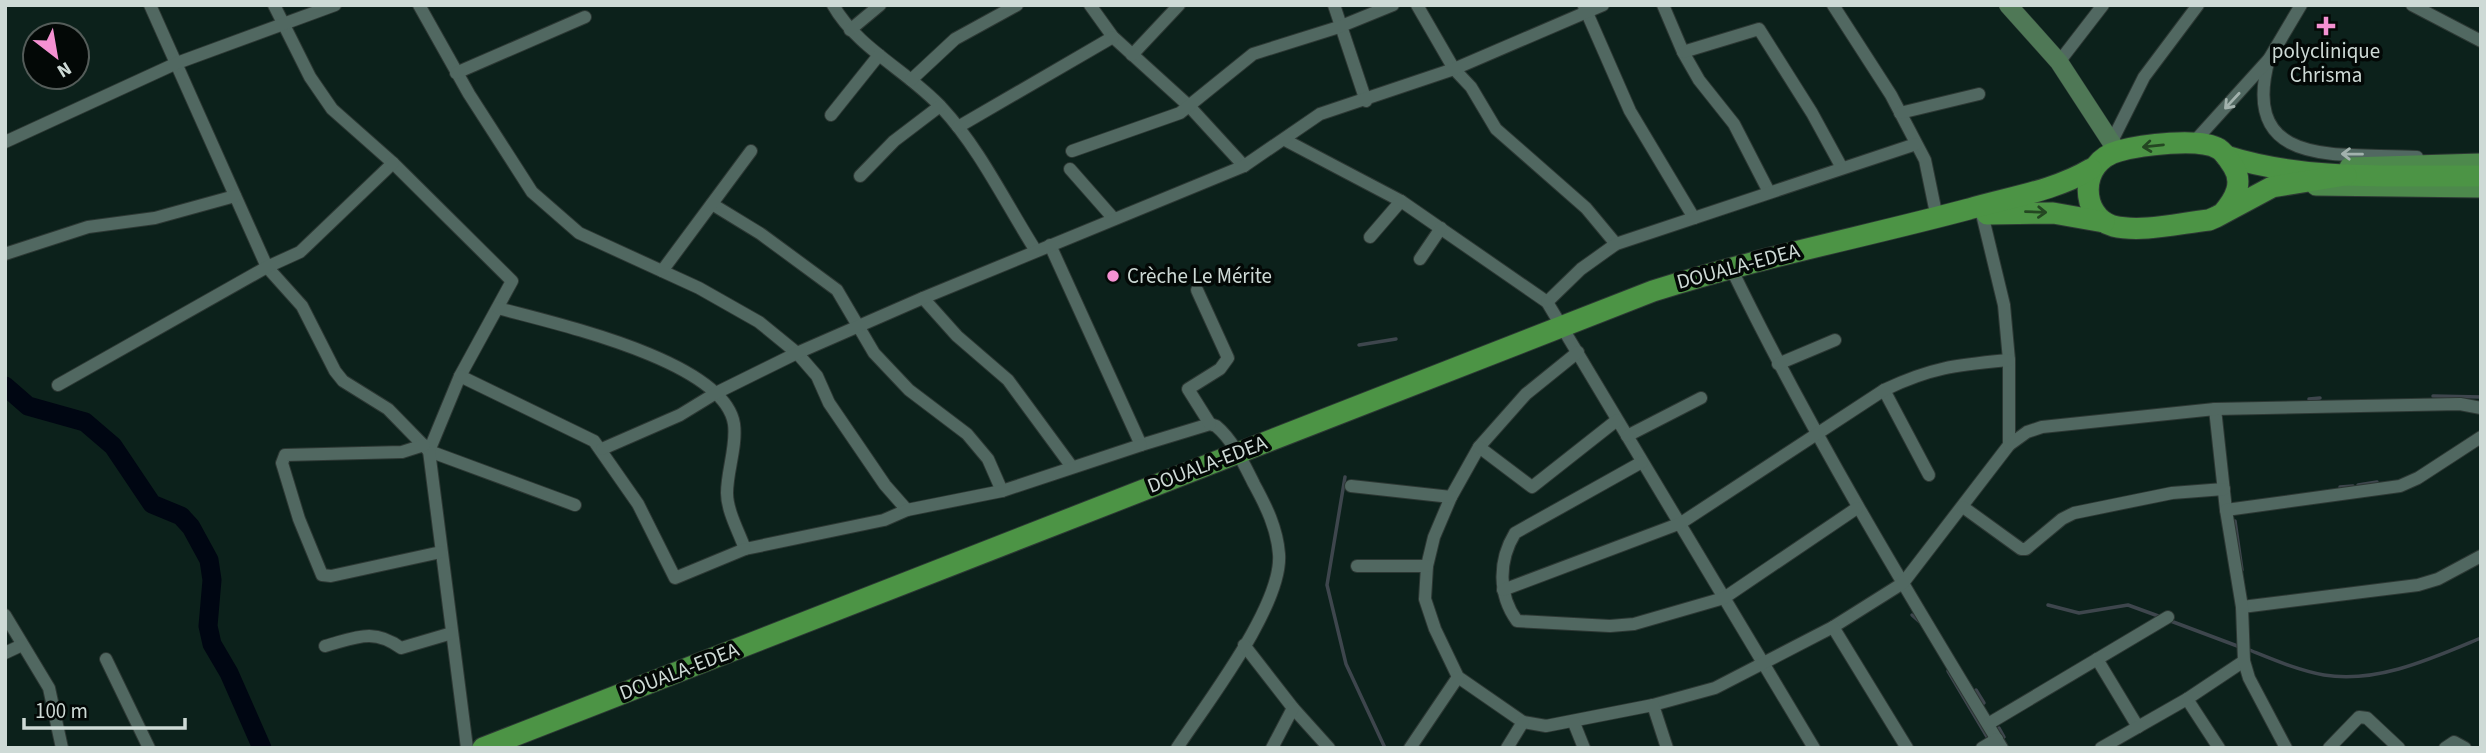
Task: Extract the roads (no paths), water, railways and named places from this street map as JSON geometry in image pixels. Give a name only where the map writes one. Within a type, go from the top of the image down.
[{"type":"highway","points":[[1940,217],[2045,189],[2091,169],[2115,146],[2193,142],[2290,177],[2481,176]]},
{"type":"highway","points":[[2223,213],[2237,192],[2236,170],[2226,156]]},
{"type":"highway","points":[[2091,169],[2088,193],[2104,222]]},
{"type":"highway","points":[[1940,217],[2053,213],[2127,228],[2209,220],[2290,177]]},
{"type":"highway","name":"DOUALA-EDEA","points":[[483,748],[1562,324],[1730,266],[1940,217]]},
{"type":"main road","points":[[2008,5],[2059,62],[2115,146]]},
{"type":"main road","points":[[2290,177],[2444,162],[2481,163]]},
{"type":"main road","points":[[2290,177],[2481,188]]},
{"type":"street","points":[[150,5],[267,267],[302,306],[335,371],[343,381],[388,409],[426,448],[575,505]]},
{"type":"street","points":[[274,5],[286,24],[310,77],[332,109],[393,163],[509,275],[510,286],[460,376],[426,448],[467,748]]},
{"type":"street","points":[[5,142],[177,63],[335,5]]},
{"type":"street","points":[[419,5],[456,72],[532,192],[579,233],[699,288],[759,322],[797,353],[817,376],[829,403],[886,485],[907,509]]},
{"type":"street","points":[[833,5],[850,30],[940,106],[958,127],[1036,251]]},
{"type":"street","points":[[850,30],[880,5]]},
{"type":"street","points":[[911,80],[955,39],[1017,5]]},
{"type":"street","points":[[1090,5],[1112,37],[1189,106],[1244,166]]},
{"type":"street","points":[[1132,55],[1179,5]]},
{"type":"street","points":[[1334,5],[1339,27],[1366,101]]},
{"type":"street","points":[[1072,151],[1180,113],[1253,54],[1339,27],[1393,5]]},
{"type":"street","points":[[1417,5],[1454,69],[1471,87],[1496,129],[1586,208],[1616,244]]},
{"type":"street","points":[[602,449],[680,415],[716,393],[797,353],[923,298],[1244,166],[1320,114],[1366,101],[1454,69],[1586,9],[1603,5]]},
{"type":"street","points":[[1663,5],[1683,52],[1699,80],[1734,124],[1769,192]]},
{"type":"street","points":[[1833,5],[1900,113],[1916,144],[1930,175],[1940,217]]},
{"type":"street","points":[[2059,62],[2104,5]]},
{"type":"street","points":[[2115,146],[2144,76],[2198,5]]},
{"type":"street","points":[[2193,142],[2269,59],[2301,5]]},
{"type":"street","points":[[2412,5],[2481,41]]},
{"type":"street","points":[[1586,9],[1630,111],[1694,218]]},
{"type":"street","points":[[456,72],[585,17]]},
{"type":"street","points":[[1683,52],[1759,29],[1812,113],[1842,168]]},
{"type":"street","points":[[958,127],[1112,37]]},
{"type":"street","points":[[831,115],[879,55]]},
{"type":"street","points":[[2269,59],[2262,88],[2266,113],[2280,136],[2291,144],[2312,152],[2385,155],[2444,162]]},
{"type":"street","points":[[1900,113],[1979,93]]},
{"type":"street","points":[[860,176],[894,141],[940,106]]},
{"type":"street","points":[[1285,140],[1401,201],[1548,302],[1814,748]]},
{"type":"street","points":[[1548,302],[1581,269],[1616,244],[1916,144]]},
{"type":"street","points":[[662,271],[751,151]]},
{"type":"street","points":[[58,385],[267,267],[300,252],[393,163]]},
{"type":"street","points":[[1070,169],[1114,219]]},
{"type":"street","points":[[5,254],[89,228],[155,218],[235,196]]},
{"type":"street","points":[[1370,237],[1401,201]]},
{"type":"street","points":[[712,204],[829,282],[837,290],[874,353],[909,390],[967,434],[988,458],[1002,491]]},
{"type":"street","points":[[1982,214],[2004,305],[2009,360],[2010,445]]},
{"type":"street","points":[[1420,259],[1441,228]]},
{"type":"street","points":[[1050,245],[1141,445]]},
{"type":"street","points":[[1730,266],[1778,364],[1857,508],[2000,743],[1982,748]]},
{"type":"street","points":[[1177,748],[1244,645],[1270,598],[1279,556],[1267,508],[1237,452],[1219,428],[1210,424],[1188,389],[1220,369],[1228,358],[1197,290]]},
{"type":"street","points":[[923,298],[957,336],[1008,380],[1072,467]]},
{"type":"street","points":[[498,308],[614,340],[690,372],[716,393],[733,420],[727,495],[745,549]]},
{"type":"street","points":[[1778,364],[1835,340]]},
{"type":"street","points":[[1578,352],[1525,394],[1479,447],[1451,497],[1434,537],[1427,566],[1425,599],[1435,629],[1458,677],[1523,722],[1546,726],[1574,723],[1715,688],[1833,627],[1903,583],[2010,445],[2027,432],[2042,427],[2214,409],[2447,404],[2481,408]]},
{"type":"street","points":[[1503,590],[1681,523],[1884,390],[1941,367],[2009,360]]},
{"type":"street","points":[[460,376],[594,441],[638,504],[675,578],[745,549],[884,520],[907,509],[1002,491],[1210,424]]},
{"type":"street","points":[[1884,390],[1930,475]]},
{"type":"street","points":[[1627,436],[1701,398]]},
{"type":"street","points":[[2214,409],[2226,510],[2242,607],[2244,661],[2249,678],[2286,748]]},
{"type":"street","points":[[1479,447],[1532,487],[1617,420]]},
{"type":"street","points":[[2226,510],[2400,486],[2418,478],[2481,437]]},
{"type":"street","points":[[426,448],[402,452],[285,455],[282,463],[299,519],[322,575],[331,576],[441,552]]},
{"type":"street","points":[[1642,462],[1516,533],[1503,569],[1503,590],[1511,613],[1517,621],[1524,624],[1634,624],[1724,598],[1857,508]]},
{"type":"street","points":[[1351,486],[1451,497]]},
{"type":"street","points":[[1963,507],[2021,550],[2074,513],[2160,495],[2224,489]]},
{"type":"street","points":[[2242,607],[2418,585],[2447,575],[2481,556]]},
{"type":"street","points":[[1357,566],[1427,566]]},
{"type":"street","points":[[5,615],[49,688],[62,748]]},
{"type":"street","points":[[1988,724],[2168,617]]},
{"type":"street","points":[[1833,627],[1907,748]]},
{"type":"street","points":[[325,646],[373,635],[386,637],[401,648],[452,634]]},
{"type":"street","points":[[5,653],[22,645]]},
{"type":"street","points":[[1244,645],[1293,708],[1329,748]]},
{"type":"street","points":[[106,659],[149,748]]},
{"type":"street","points":[[2097,659],[2138,727]]},
{"type":"street","points":[[2101,748],[2187,699],[2244,661]]},
{"type":"street","points":[[1410,748],[1458,677]]},
{"type":"street","points":[[2187,699],[2219,748]]},
{"type":"street","points":[[1653,705],[1667,748]]},
{"type":"street","points":[[1272,748],[1293,708]]},
{"type":"street","points":[[2329,748],[2359,717],[2367,718],[2399,748]]},
{"type":"street","points":[[1507,748],[1523,722]]},
{"type":"street","points":[[1574,723],[1584,748]]},
{"type":"street","points":[[2445,748],[2454,741],[2465,748]]},
{"type":"waterway","points":[[1359,345],[1396,339]]},
{"type":"waterway","points":[[5,386],[28,406],[85,422],[113,446],[152,504],[181,516],[191,527],[209,560],[212,580],[208,626],[212,644],[229,673],[262,748]]},
{"type":"waterway","points":[[2433,396],[2481,397]]},
{"type":"waterway","points":[[2309,399],[2320,398]]},
{"type":"waterway","points":[[1345,477],[1327,585],[1346,664],[1385,748]]},
{"type":"waterway","points":[[2358,485],[2377,482]]},
{"type":"waterway","points":[[2340,487],[2353,486]]},
{"type":"waterway","points":[[2235,521],[2242,570]]},
{"type":"waterway","points":[[2048,605],[2079,613],[2128,605],[2161,617]]},
{"type":"waterway","points":[[1912,615],[1921,623]]},
{"type":"waterway","points":[[2168,620],[2240,647]]},
{"type":"waterway","points":[[2247,649],[2304,670],[2344,677],[2384,673],[2481,638]]},
{"type":"waterway","points":[[1948,671],[1989,740]]},
{"type":"waterway","points":[[1976,690],[1984,703]]},
{"type":"waterway","points":[[1999,728],[2004,737]]},
{"type":"place","name":"polyclinique Chrisma","points":[[2326,26]]},
{"type":"place","name":"Crèche Le Mérite","points":[[1113,276]]}]
